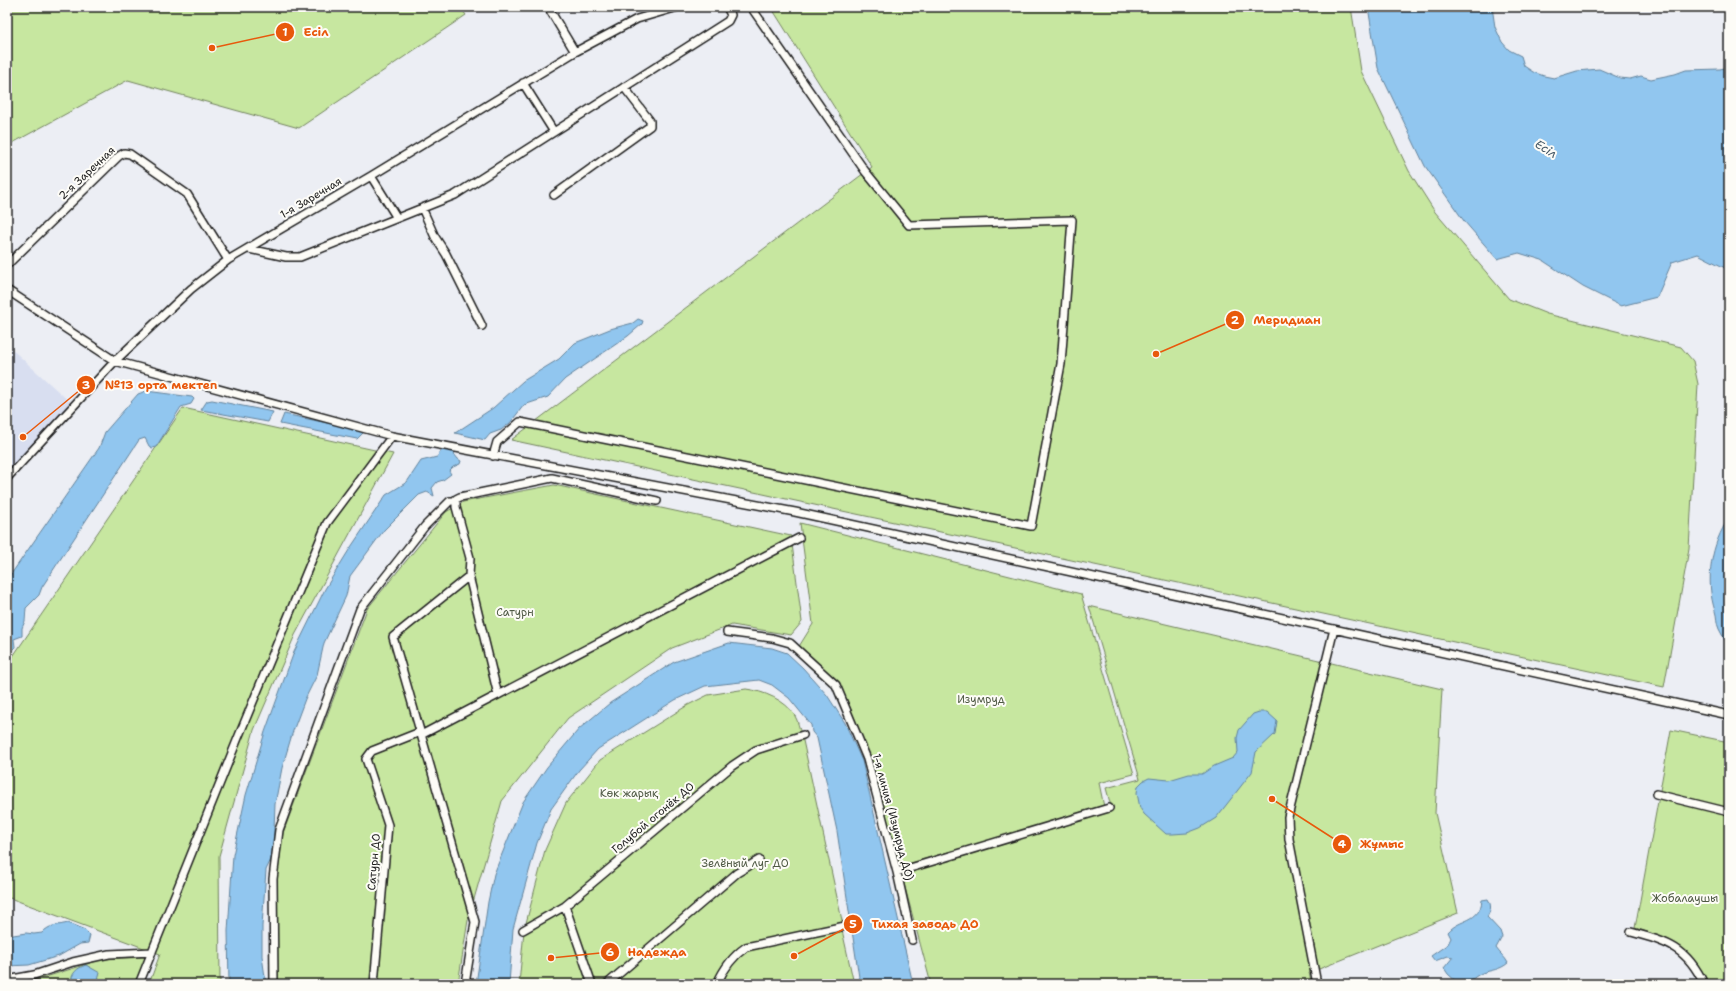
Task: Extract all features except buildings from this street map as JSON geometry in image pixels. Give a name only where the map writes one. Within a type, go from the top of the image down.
[{"type":"street","points":[[548,7],[575,52]]},
{"type":"street","name":"1-я Заречная","points":[[7,478],[115,361],[191,289],[228,260],[371,176],[575,52],[637,19],[678,7]]},
{"type":"street","points":[[249,249],[296,258],[455,195],[728,21],[731,15],[727,7]]},
{"type":"street","points":[[493,456],[497,442],[520,422],[1031,526],[1061,364],[1072,220],[909,225],[865,170],[751,7]]},
{"type":"street","points":[[523,83],[554,132]]},
{"type":"street","points":[[554,195],[650,126],[650,121],[624,88]]},
{"type":"street","name":"2-я Заречная","points":[[7,265],[119,156],[124,153],[130,154],[187,194],[228,260]]},
{"type":"street","points":[[371,176],[396,218]]},
{"type":"street","points":[[422,208],[435,237],[446,254],[482,326]]},
{"type":"street","points":[[7,290],[115,361],[392,436],[795,512],[1729,716]]},
{"type":"street","points":[[139,984],[238,738],[328,523],[392,436]]},
{"type":"street","points":[[274,984],[273,879],[279,830],[360,609],[425,526],[450,501],[456,501],[460,497],[552,478],[657,501]]},
{"type":"street","points":[[456,501],[456,507],[470,558],[469,576],[498,695]]},
{"type":"street","points":[[421,734],[798,538]]},
{"type":"street","points":[[465,984],[475,922],[393,637],[469,576]]},
{"type":"street","points":[[1317,984],[1289,839],[1288,817],[1334,629]]},
{"type":"street","name":"1-я линия (Изумруд ДО)","points":[[727,632],[772,638],[790,643],[836,685],[867,759],[897,872],[912,940]]},
{"type":"street","name":"Сатурн ДО","points":[[374,984],[388,825],[366,759],[372,751],[421,734]]},
{"type":"street","name":"Голубой огонёк ДО","points":[[523,930],[565,906],[732,766],[756,750],[803,735]]},
{"type":"street","points":[[1656,794],[1729,812]]},
{"type":"street","points":[[897,872],[1109,808]]},
{"type":"street","points":[[607,984],[737,873],[759,860]]},
{"type":"street","points":[[565,906],[592,984]]},
{"type":"street","points":[[717,984],[722,972],[746,947],[844,926]]},
{"type":"street","points":[[1631,932],[1664,941],[1676,948],[1698,970],[1704,984]]},
{"type":"street","points":[[7,980],[34,975],[73,962],[109,954],[152,952]]},
{"type":"shaded area","points":[[7,345],[71,403],[7,471]]},
{"type":"green space","points":[[7,7],[460,7],[466,15],[299,128],[128,80],[7,146]]},
{"type":"green space","points":[[771,7],[1351,7],[1361,71],[1409,171],[1435,212],[1509,299],[1547,314],[1681,347],[1693,361],[1698,384],[1689,549],[1664,687],[511,440],[872,167]]},
{"type":"green space","points":[[183,408],[393,454],[295,635],[254,730],[219,856],[220,984],[149,984],[160,954],[7,897],[7,665]]},
{"type":"green space","name":"Сатурн","points":[[554,485],[791,536],[802,622],[791,635],[732,625],[672,648],[568,718],[502,801],[468,920],[458,984],[278,984],[277,879],[283,833],[367,609],[446,512],[463,502]]},
{"type":"green space","name":"Изумруд","points":[[800,523],[1081,594],[1134,774],[1099,783],[1104,807],[900,866],[871,760],[838,683],[798,648],[813,624]]},
{"type":"green space","points":[[1089,606],[1442,689],[1435,813],[1458,913],[1309,973],[1312,984],[931,984],[900,869],[1112,810],[1106,788],[1140,779]]},
{"type":"green space","name":"Көк жарық","points":[[746,689],[767,694],[786,705],[796,718],[801,734],[755,749],[564,904],[525,927],[545,850],[566,803],[600,760],[688,705],[708,695]]},
{"type":"green space","name":"Жобалаушы","points":[[1671,730],[1729,742],[1729,984],[1708,984],[1687,953],[1659,936],[1635,928]]},
{"type":"green space","name":"Зелёный луг ДО","points":[[802,736],[843,925],[746,945],[716,984],[594,984],[567,907],[733,767],[757,751]]},
{"type":"green space","points":[[564,908],[590,984],[519,984],[524,931]]},
{"type":"green space","points":[[842,930],[854,984],[718,984],[725,973],[747,950]]},
{"type":"green space","points":[[147,957],[137,984],[13,984],[36,980],[103,959]]},
{"type":"water","name":"Есіл","points":[[1368,7],[1492,7],[1495,27],[1502,42],[1509,50],[1521,56],[1524,66],[1533,72],[1554,78],[1577,71],[1599,69],[1620,78],[1630,79],[1641,76],[1651,79],[1686,70],[1720,69],[1729,67],[1729,270],[1698,254],[1672,262],[1657,297],[1621,306],[1583,287],[1542,260],[1519,253],[1497,259],[1464,221],[1425,166],[1378,68]]},
{"type":"water","points":[[638,319],[643,321],[642,324],[628,336],[565,379],[548,397],[524,405],[510,423],[501,430],[490,434],[485,440],[455,433],[493,408],[523,381],[559,359],[575,343],[610,329],[633,323]]},
{"type":"water","points":[[146,391],[192,397],[194,399],[191,404],[181,407],[156,447],[152,448],[149,446],[145,438],[139,440],[42,587],[39,595],[26,608],[22,636],[14,639],[15,647],[12,650],[7,651],[7,580],[99,448],[105,432],[138,394]]},
{"type":"water","points":[[212,400],[273,412],[268,422],[201,410],[207,401]]},
{"type":"water","points":[[284,414],[356,429],[363,433],[357,439],[280,424]]},
{"type":"water","points":[[443,448],[456,451],[454,454],[461,461],[460,464],[453,467],[449,471],[451,474],[443,480],[437,482],[432,488],[434,496],[427,492],[419,495],[384,530],[350,576],[346,596],[324,643],[317,675],[305,699],[293,731],[282,768],[275,804],[273,855],[266,870],[262,926],[262,956],[266,984],[229,984],[228,931],[233,855],[246,795],[265,732],[294,652],[325,589],[386,495],[407,482],[421,461],[437,457]]},
{"type":"water","points":[[1729,518],[1729,648],[1717,624],[1710,587],[1710,575],[1714,551],[1718,539]]},
{"type":"water","points":[[729,643],[772,648],[787,653],[803,668],[827,695],[845,723],[862,761],[913,984],[860,984],[837,831],[817,738],[812,732],[811,725],[789,698],[772,685],[759,680],[705,686],[675,700],[598,749],[579,770],[551,809],[537,843],[513,929],[509,984],[476,984],[488,902],[494,874],[523,802],[547,767],[579,729],[610,703],[674,662]]},
{"type":"water","points":[[1267,712],[1277,721],[1275,734],[1256,752],[1252,772],[1216,818],[1200,828],[1187,833],[1166,834],[1144,814],[1140,808],[1137,793],[1138,786],[1143,781],[1149,778],[1169,780],[1189,774],[1202,774],[1214,766],[1233,758],[1238,752],[1237,738],[1239,730],[1253,714]]},
{"type":"water","points":[[1488,899],[1490,908],[1487,917],[1500,931],[1502,937],[1496,948],[1508,963],[1499,968],[1482,973],[1466,983],[1459,984],[1444,968],[1453,957],[1448,956],[1435,961],[1431,956],[1448,944],[1451,938],[1448,932],[1458,924],[1474,917],[1478,913],[1482,900]]},
{"type":"water","points":[[68,923],[85,930],[90,935],[88,943],[80,944],[59,956],[29,965],[7,966],[7,936],[26,933],[42,933],[51,927]]},
{"type":"water","points":[[86,965],[100,973],[98,980],[99,984],[71,984],[73,974]]},
{"type":"place","name":"Есіл","points":[[212,48]]},
{"type":"place","name":"Меридиан","points":[[1156,354]]},
{"type":"place","name":"№13 орта мектеп","points":[[23,437]]},
{"type":"place","name":"Жұмыс","points":[[1272,799]]},
{"type":"place","name":"Тихая заводь ДО","points":[[794,956]]},
{"type":"place","name":"Надежда","points":[[551,958]]}]
